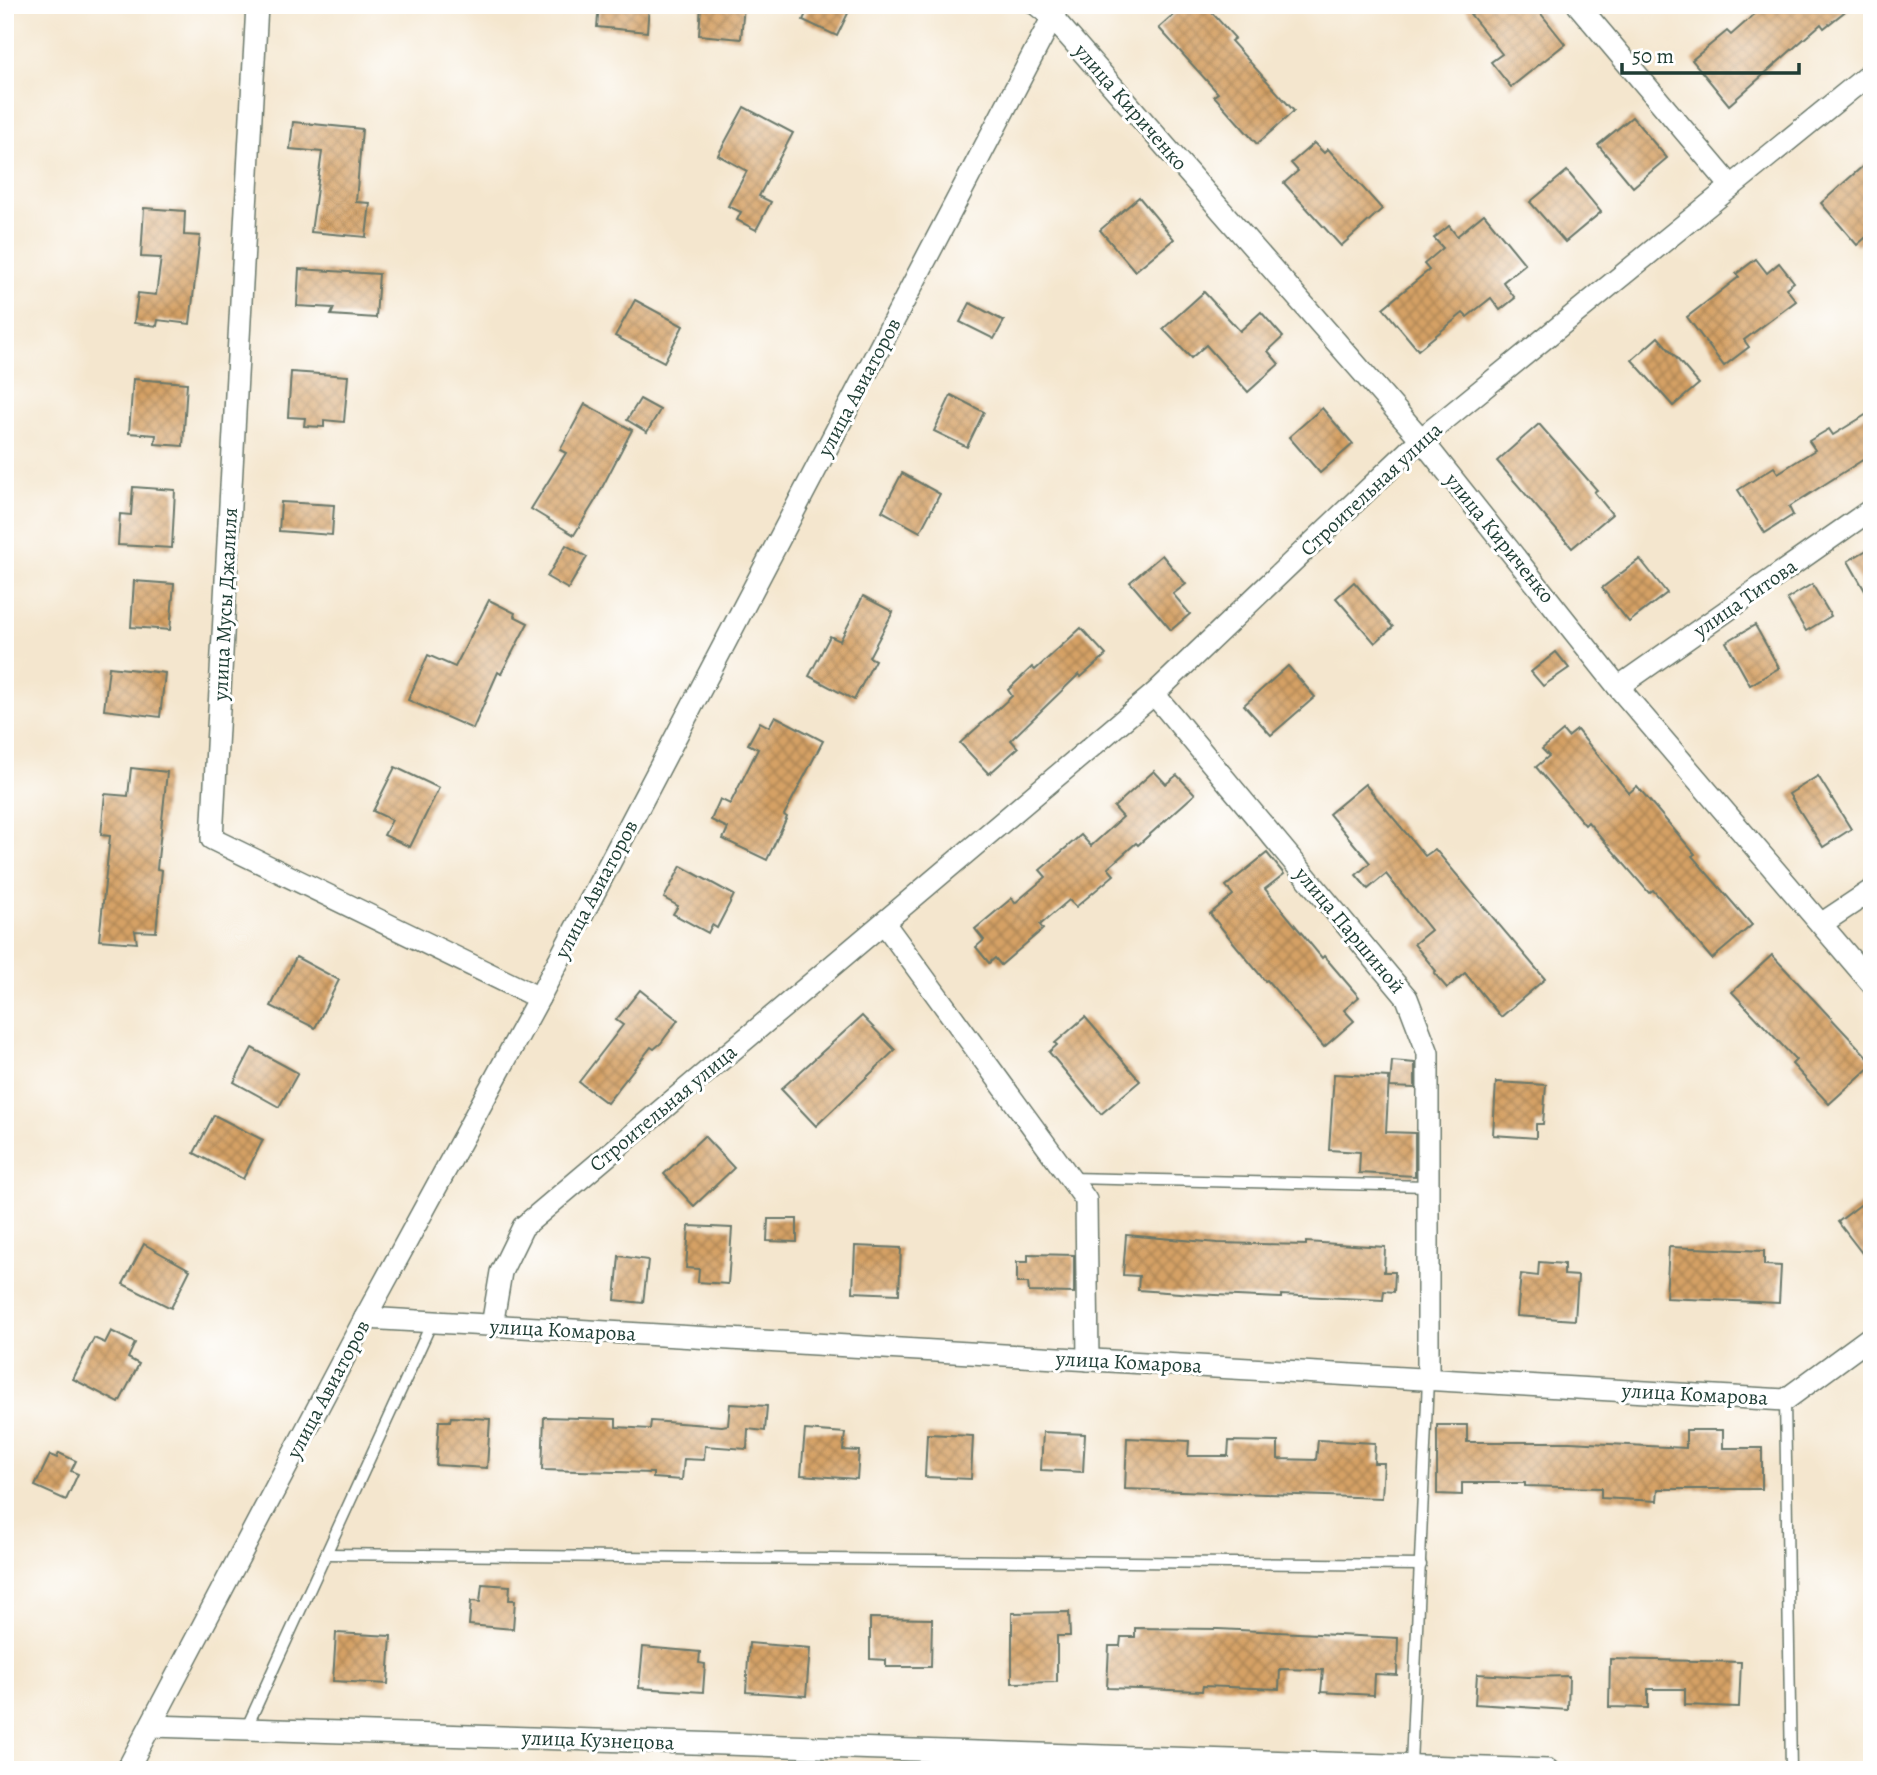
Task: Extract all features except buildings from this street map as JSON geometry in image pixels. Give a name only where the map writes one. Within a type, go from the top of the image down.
[{"type":"street","name":"улица Мусы Джалиля","points":[[257,5],[212,839],[539,998]]},
{"type":"street","points":[[1578,5],[1731,186]]},
{"type":"street","name":"улица Авиаторов","points":[[127,1770],[365,1318],[539,998],[1050,9]]},
{"type":"street","name":"улица Кириченко","points":[[1050,9],[1421,439],[1618,687],[1872,984]]},
{"type":"street","name":"Строительная улица","points":[[492,1326],[501,1272],[523,1227],[1154,694],[1421,439],[1872,72]]},
{"type":"street","name":"улица Титова","points":[[1618,687],[1872,509]]},
{"type":"street","name":"улица Паршиной","points":[[1154,694],[1407,998],[1428,1053],[1429,1379]]},
{"type":"street","points":[[1821,924],[1872,890]]},
{"type":"street","points":[[884,922],[1086,1200],[1088,1360]]},
{"type":"street","name":"улица Комарова","points":[[365,1318],[1785,1400],[1872,1336]]},
{"type":"street","name":"улица Кузнецова","points":[[152,1726],[1548,1770]]},
{"type":"lane","points":[[1070,1178],[1429,1186]]},
{"type":"lane","points":[[246,1729],[432,1322]]},
{"type":"lane","points":[[1410,1765],[1429,1379]]},
{"type":"lane","points":[[1785,1400],[1791,1770]]},
{"type":"lane","points":[[326,1554],[1421,1565]]}]
